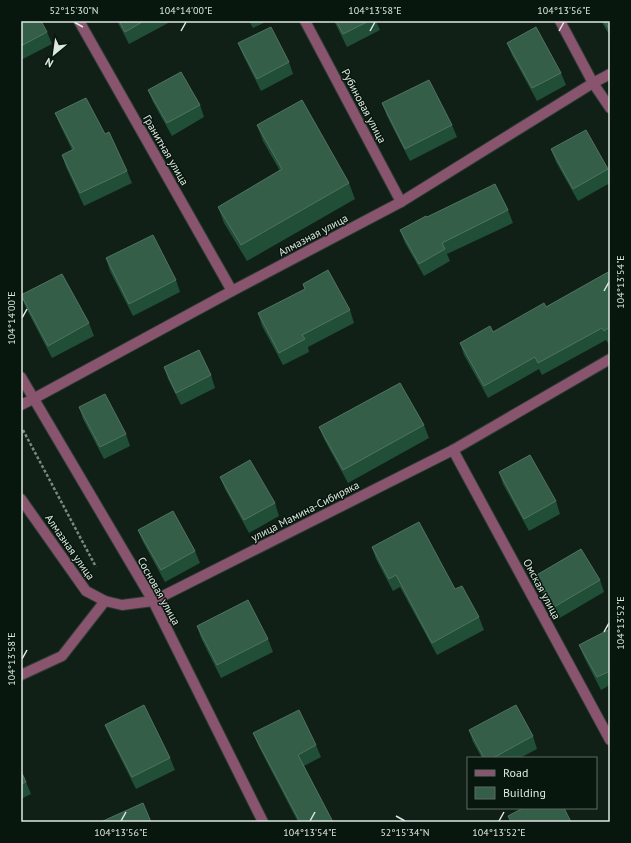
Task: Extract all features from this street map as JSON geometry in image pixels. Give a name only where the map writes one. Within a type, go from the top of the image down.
[{"type":"street","name":"Гранитная улица","points":[[79,21],[232,291]]},
{"type":"street","name":"Рубиновая улица","points":[[305,21],[401,202]]},
{"type":"street","points":[[560,21],[593,83],[610,108]]},
{"type":"street","name":"Алмазная улица","points":[[21,405],[401,202],[593,83],[610,74]]},
{"type":"street","name":"улица Мамина-Сибиряка","points":[[105,601],[122,605],[153,601],[453,450],[610,359]]},
{"type":"street","name":"Сосновая улица","points":[[21,377],[153,601],[264,822]]},
{"type":"street","name":"Омская улица","points":[[453,450],[610,740]]},
{"type":"street","name":"Алмазная улица","points":[[21,499],[86,591],[105,601]]},
{"type":"street","points":[[21,675],[62,656],[105,601]]},
{"type":"path","points":[[23,430],[96,567]]},
{"type":"building","points":[[21,21],[41,21],[47,32],[21,46]]},
{"type":"building","points":[[119,21],[144,21],[125,32]]},
{"type":"building","points":[[336,21],[369,21],[343,34]]},
{"type":"building","points":[[604,21],[610,21],[610,31]]},
{"type":"building","points":[[271,27],[289,62],[257,79],[238,43]]},
{"type":"building","points":[[536,27],[561,73],[532,88],[507,43]]},
{"type":"building","points":[[181,72],[200,105],[167,123],[148,90]]},
{"type":"building","points":[[429,80],[452,125],[405,149],[382,103]]},
{"type":"building","points":[[86,98],[105,134],[109,132],[127,171],[80,193],[62,155],[74,149],[55,113]]},
{"type":"building","points":[[302,100],[349,183],[241,245],[218,207],[282,169],[257,125]]},
{"type":"building","points":[[586,130],[608,169],[573,189],[551,149]]},
{"type":"building","points":[[495,184],[508,210],[442,243],[445,249],[419,264],[400,230],[426,216],[427,217]]},
{"type":"building","points":[[153,235],[176,280],[129,304],[106,258]]},
{"type":"building","points":[[328,270],[350,310],[302,335],[305,339],[279,353],[258,313],[305,289],[303,284]]},
{"type":"building","points":[[610,271],[610,327],[604,331],[602,328],[538,363],[535,357],[484,386],[460,343],[490,326],[493,332],[544,303],[546,307]]},
{"type":"building","points":[[62,274],[89,323],[48,346],[21,295]]},
{"type":"building","points":[[199,350],[211,375],[176,393],[164,367]]},
{"type":"building","points":[[400,383],[424,425],[343,470],[319,427]]},
{"type":"building","points":[[105,394],[126,434],[100,447],[79,407]]},
{"type":"building","points":[[530,455],[556,501],[524,519],[499,472]]},
{"type":"building","points":[[250,460],[275,503],[244,520],[220,477]]},
{"type":"building","points":[[173,511],[195,551],[161,570],[138,530]]},
{"type":"building","points":[[419,522],[455,589],[462,586],[479,617],[432,643],[396,575],[389,579],[372,547]]},
{"type":"building","points":[[581,549],[600,580],[554,607],[535,576]]},
{"type":"building","points":[[248,600],[268,639],[217,665],[197,626]]},
{"type":"building","points":[[610,629],[610,671],[597,677],[579,645]]},
{"type":"building","points":[[144,705],[170,758],[132,777],[105,725]]},
{"type":"building","points":[[516,705],[533,736],[495,757],[483,757],[469,730]]},
{"type":"building","points":[[299,710],[316,745],[298,755],[333,822],[300,822],[253,733]]},
{"type":"building","points":[[21,771],[26,782],[21,784]]},
{"type":"building","points":[[143,803],[151,822],[103,821]]},
{"type":"building","points":[[521,809],[564,809],[571,822],[511,822],[508,816]]}]
